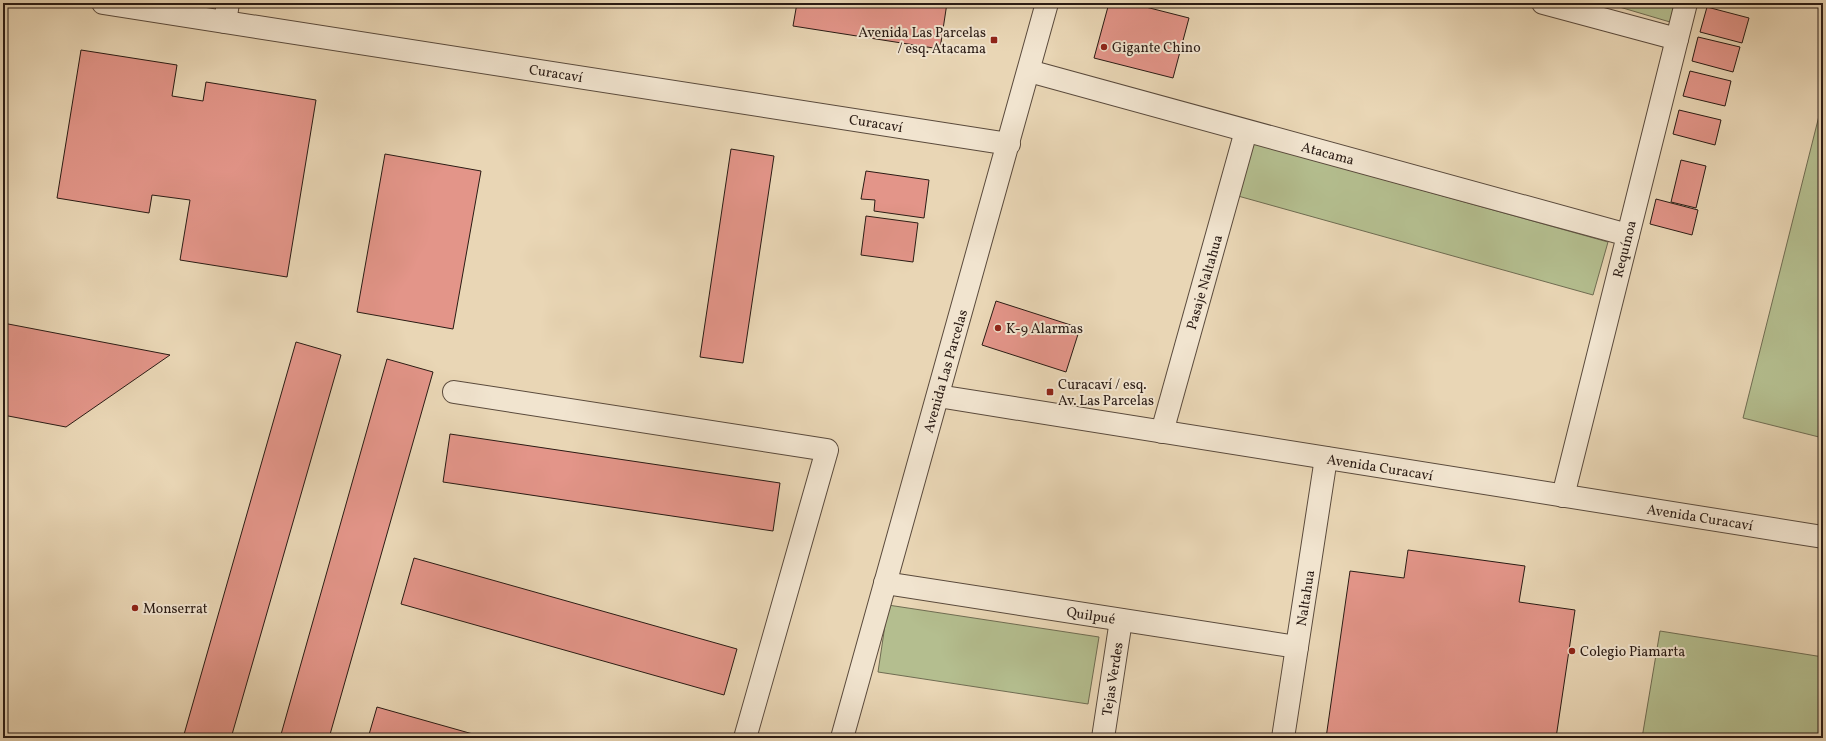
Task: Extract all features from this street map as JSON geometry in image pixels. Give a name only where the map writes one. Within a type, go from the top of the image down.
[{"type":"street","name":"Curacaví","points":[[103,3],[226,12],[1009,144]]},
{"type":"street","name":"Avenida Las Parcelas","points":[[842,738],[1048,3]]},
{"type":"street","points":[[1543,3],[1677,39]]},
{"type":"street","name":"Requínoa","points":[[1563,496],[1686,3]]},
{"type":"street","name":"Atacama","points":[[1028,71],[1628,236]]},
{"type":"street","name":"Pasaje Naltahua","points":[[1162,432],[1246,131]]},
{"type":"street","points":[[454,392],[827,450],[745,738]]},
{"type":"street","name":"Avenida Curacaví","points":[[938,396],[1823,537]]},
{"type":"street","name":"Naltahua","points":[[1283,738],[1326,458]]},
{"type":"street","name":"Quilpué","points":[[885,583],[1297,647]]},
{"type":"street","name":"Tejas Verdes","points":[[1103,738],[1121,620]]},
{"type":"green space","points":[[1606,3],[1675,3],[1670,22]]},
{"type":"green space","points":[[1823,100],[1823,438],[1743,418]]},
{"type":"green space","points":[[1253,143],[1608,242],[1593,295],[1238,196]]},
{"type":"green space","points":[[888,605],[1099,637],[1088,704],[878,672]]},
{"type":"green space","points":[[1660,631],[1823,657],[1823,738],[1642,738]]},
{"type":"building","points":[[797,3],[947,3],[940,49],[793,26]]},
{"type":"building","points":[[1109,3],[1130,3],[1189,18],[1173,78],[1094,58]]},
{"type":"building","points":[[1707,7],[1749,18],[1742,43],[1700,32]]},
{"type":"building","points":[[1698,37],[1740,47],[1733,72],[1692,61]]},
{"type":"building","points":[[81,50],[177,65],[172,96],[203,101],[206,82],[316,100],[287,277],[180,260],[190,200],[152,195],[149,213],[57,198]]},
{"type":"building","points":[[1690,71],[1731,81],[1725,106],[1683,96]]},
{"type":"building","points":[[1679,110],[1721,120],[1715,145],[1673,134]]},
{"type":"building","points":[[731,149],[774,156],[743,363],[700,357]]},
{"type":"building","points":[[385,154],[481,171],[453,329],[357,312]]},
{"type":"building","points":[[1681,160],[1706,166],[1696,208],[1671,202]]},
{"type":"building","points":[[866,171],[929,180],[924,218],[874,211],[875,200],[861,199]]},
{"type":"building","points":[[1656,199],[1698,210],[1692,235],[1650,224]]},
{"type":"building","points":[[866,216],[918,223],[913,262],[861,255]]},
{"type":"building","points":[[996,301],[1080,328],[1066,372],[982,345]]},
{"type":"building","points":[[3,323],[170,355],[66,427],[3,415]]},
{"type":"building","points":[[296,342],[341,355],[231,738],[183,738]]},
{"type":"building","points":[[387,359],[433,372],[329,738],[280,738]]},
{"type":"building","points":[[450,434],[780,483],[773,531],[443,482]]},
{"type":"building","points":[[1408,550],[1525,566],[1519,602],[1575,610],[1556,738],[1326,738],[1350,571],[1404,578]]},
{"type":"building","points":[[414,558],[737,649],[724,695],[401,604]]},
{"type":"building","points":[[377,707],[487,738],[368,738]]},
{"type":"place","name":"Avenida Las Parcelas / esq. Atacama","points":[[994,40]]},
{"type":"place","name":"Gigante Chino","points":[[1104,47]]},
{"type":"place","name":"K-9 Alarmas","points":[[998,328]]},
{"type":"place","name":"Curacaví / esq. Av. Las Parcelas","points":[[1050,392]]},
{"type":"place","name":"Monserrat","points":[[135,608]]},
{"type":"place","name":"Colegio Piamarta","points":[[1572,651]]}]
